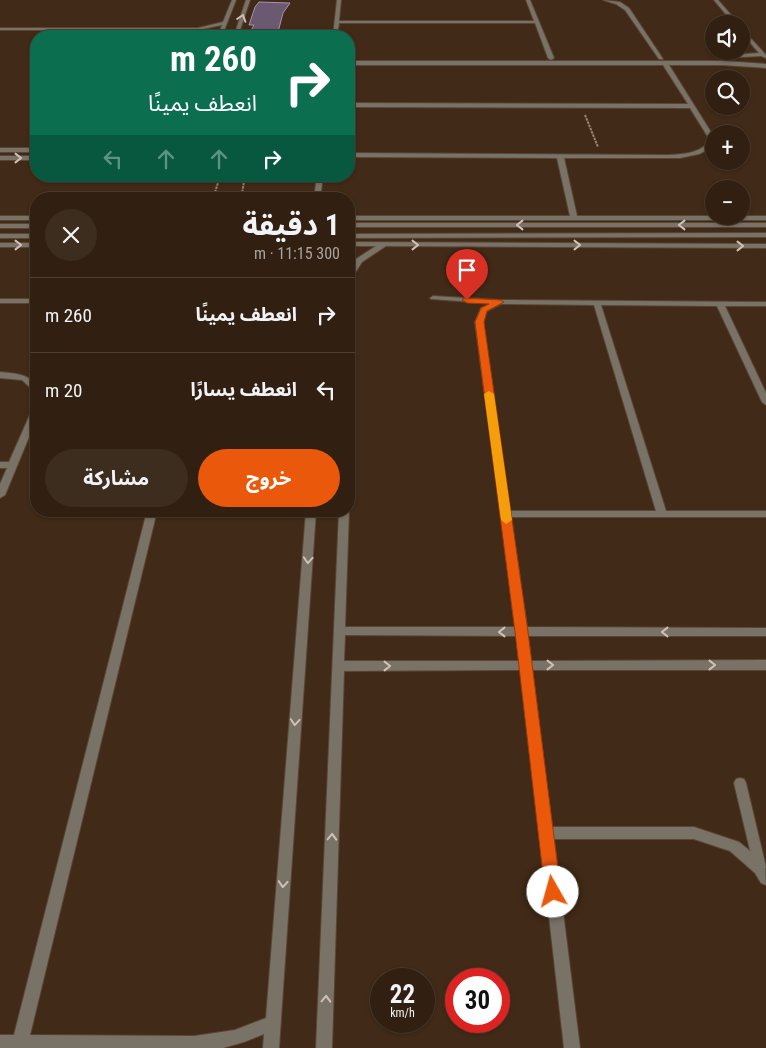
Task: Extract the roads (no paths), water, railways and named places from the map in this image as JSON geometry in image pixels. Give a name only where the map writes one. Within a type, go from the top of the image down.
[{"type":"street","points":[[222,30],[234,0]]},
{"type":"street","points":[[238,30],[248,0]]},
{"type":"street","points":[[335,30],[339,0]]},
{"type":"street","points":[[528,0],[551,58]]},
{"type":"street","points":[[355,156],[677,156],[694,154],[705,149],[711,143],[711,137],[663,60],[628,9],[618,3],[606,0]]},
{"type":"street","points":[[716,0],[729,15]]},
{"type":"street","points":[[336,22],[537,22]]},
{"type":"street","points":[[203,30],[225,23]]},
{"type":"street","points":[[0,29],[66,30]]},
{"type":"street","points":[[0,34],[30,34]]},
{"type":"street","points":[[750,40],[764,56]]},
{"type":"street","points":[[355,64],[663,60],[764,56]]},
{"type":"street","points":[[355,58],[663,60],[766,66]]},
{"type":"street","points":[[355,105],[692,106]]},
{"type":"street","points":[[0,150],[30,150]]},
{"type":"street","points":[[560,156],[574,218]]},
{"type":"street","points":[[0,158],[30,158]]},
{"type":"street","points":[[750,215],[766,210]]},
{"type":"street","points":[[0,218],[30,218]]},
{"type":"street","points":[[355,218],[491,222],[766,225]]},
{"type":"street","points":[[355,226],[574,218],[705,218]]},
{"type":"street","points":[[750,218],[766,218]]},
{"type":"street","points":[[0,226],[30,226]]},
{"type":"street","points":[[355,236],[766,235]]},
{"type":"street","points":[[0,236],[30,236]]},
{"type":"street","points":[[355,244],[766,246]]},
{"type":"street","points":[[355,265],[366,255],[384,244]]},
{"type":"street","points":[[0,245],[30,245]]},
{"type":"street","points":[[0,301],[30,301]]},
{"type":"street","points":[[572,1048],[522,632],[479,322],[484,310],[500,302],[766,304]]},
{"type":"street","points":[[597,303],[662,514]]},
{"type":"street","points":[[720,304],[766,402]]},
{"type":"street","points":[[0,375],[14,375],[30,382]]},
{"type":"street","points":[[0,495],[30,424]]},
{"type":"street","points":[[0,465],[13,465]]},
{"type":"street","points":[[506,514],[766,514]]},
{"type":"street","points":[[20,1043],[151,517]]},
{"type":"street","points":[[271,1048],[311,517]]},
{"type":"street","points":[[324,1048],[344,517]]},
{"type":"street","points":[[340,632],[766,632]]},
{"type":"street","points":[[338,666],[766,665]]},
{"type":"street","points":[[546,833],[694,834],[734,846],[763,873]]},
{"type":"street","points":[[0,1043],[194,1044],[221,1042],[248,1034],[273,1022]]},
{"type":"lane","points":[[433,298],[500,302]]},
{"type":"lane","points":[[740,783],[763,873]]}]
